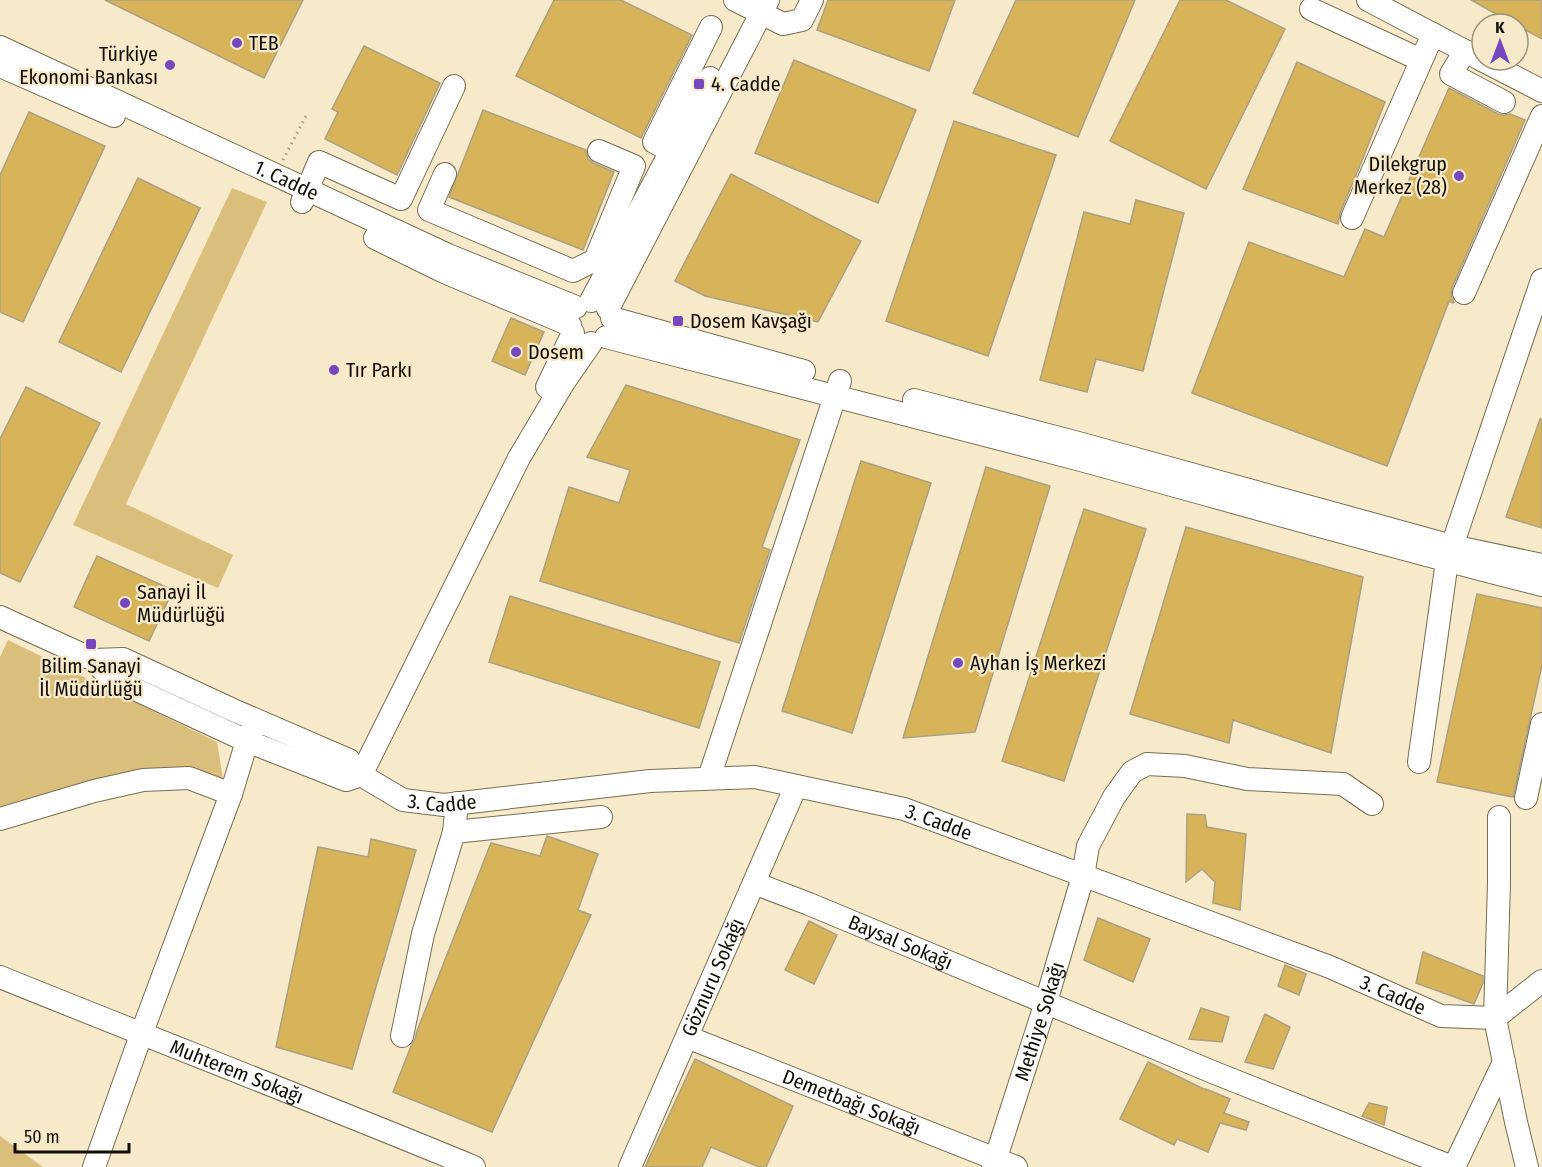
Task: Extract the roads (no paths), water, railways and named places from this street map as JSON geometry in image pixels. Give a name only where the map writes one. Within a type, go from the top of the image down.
[{"type":"street","points":[[0,617],[94,660],[123,659],[229,720],[346,780],[361,775],[519,458],[564,382],[591,322],[679,154],[753,4],[783,24],[802,20],[812,0]]},
{"type":"street","points":[[1368,0],[1470,54]]},
{"type":"street","points":[[1311,9],[1421,60]]},
{"type":"street","points":[[679,154],[654,142],[711,27]]},
{"type":"street","points":[[1352,218],[1432,34]]},
{"type":"street","name":"1. Cadde","points":[[0,47],[276,175],[305,196]]},
{"type":"street","points":[[1470,61],[1451,74],[1504,102]]},
{"type":"street","name":"1. Cadde","points":[[0,66],[305,196],[437,259],[591,322],[838,388],[1077,459],[1449,553]]},
{"type":"street","points":[[1505,72],[1542,91]]},
{"type":"street","points":[[305,196],[319,162],[401,199],[454,86]]},
{"type":"street","points":[[1464,293],[1542,116]]},
{"type":"street","points":[[445,174],[429,210],[573,271],[595,260],[634,166],[599,151]]},
{"type":"street","points":[[437,259],[453,220]]},
{"type":"street","points":[[1419,762],[1449,553],[1542,280]]},
{"type":"street","points":[[709,778],[838,388]]},
{"type":"street","points":[[1449,553],[1542,565]]},
{"type":"street","points":[[1449,553],[1542,585]]},
{"type":"street","points":[[229,720],[231,794]]},
{"type":"street","points":[[1526,798],[1542,724]]},
{"type":"street","points":[[94,1167],[231,794],[252,730]]},
{"type":"street","name":"Methiye Sokağı","points":[[1002,1164],[1083,876],[1088,846],[1114,797],[1132,772],[1147,764],[1185,766],[1247,779],[1343,784],[1372,804]]},
{"type":"street","name":"3. Cadde","points":[[361,775],[403,800],[444,804],[650,781],[755,777],[904,809],[1330,967],[1441,1016],[1496,1018]]},
{"type":"street","points":[[0,819],[94,791],[143,780],[189,778],[231,794]]},
{"type":"street","name":"Göznuru Sokağı","points":[[630,1167],[796,786]]},
{"type":"street","points":[[402,1036],[423,934],[454,832],[457,803]]},
{"type":"street","points":[[454,832],[601,817]]},
{"type":"street","points":[[1499,817],[1496,1018],[1516,1122],[1532,1160]]},
{"type":"street","name":"Baysal Sokağı","points":[[754,883],[820,908],[1215,1073],[1453,1167]]},
{"type":"street","name":"Muhterem Sokağı","points":[[0,977],[474,1167]]},
{"type":"street","points":[[1496,1018],[1542,981]]},
{"type":"street","name":"Demetbağı Sokağı","points":[[687,1037],[1002,1164]]},
{"type":"street","points":[[1453,1167],[1504,1062]]},
{"type":"place","name":"TEB","points":[[237,43]]},
{"type":"place","name":"Türkiye Ekonomi Bankası","points":[[170,65]]},
{"type":"place","name":"4. Cadde","points":[[699,84]]},
{"type":"place","name":"Dilekgrup Merkez (28)","points":[[1459,176]]},
{"type":"place","name":"Dosem Kavşağı","points":[[678,321]]},
{"type":"place","name":"Dosem","points":[[516,352]]},
{"type":"place","name":"Tır Parkı","points":[[334,370]]},
{"type":"place","name":"Sanayi İl Müdürlüğü","points":[[125,603]]},
{"type":"place","name":"Bilim Sanayi İl Müdürlüğü","points":[[91,644]]},
{"type":"place","name":"Ayhan İş Merkezi","points":[[958,663]]}]
